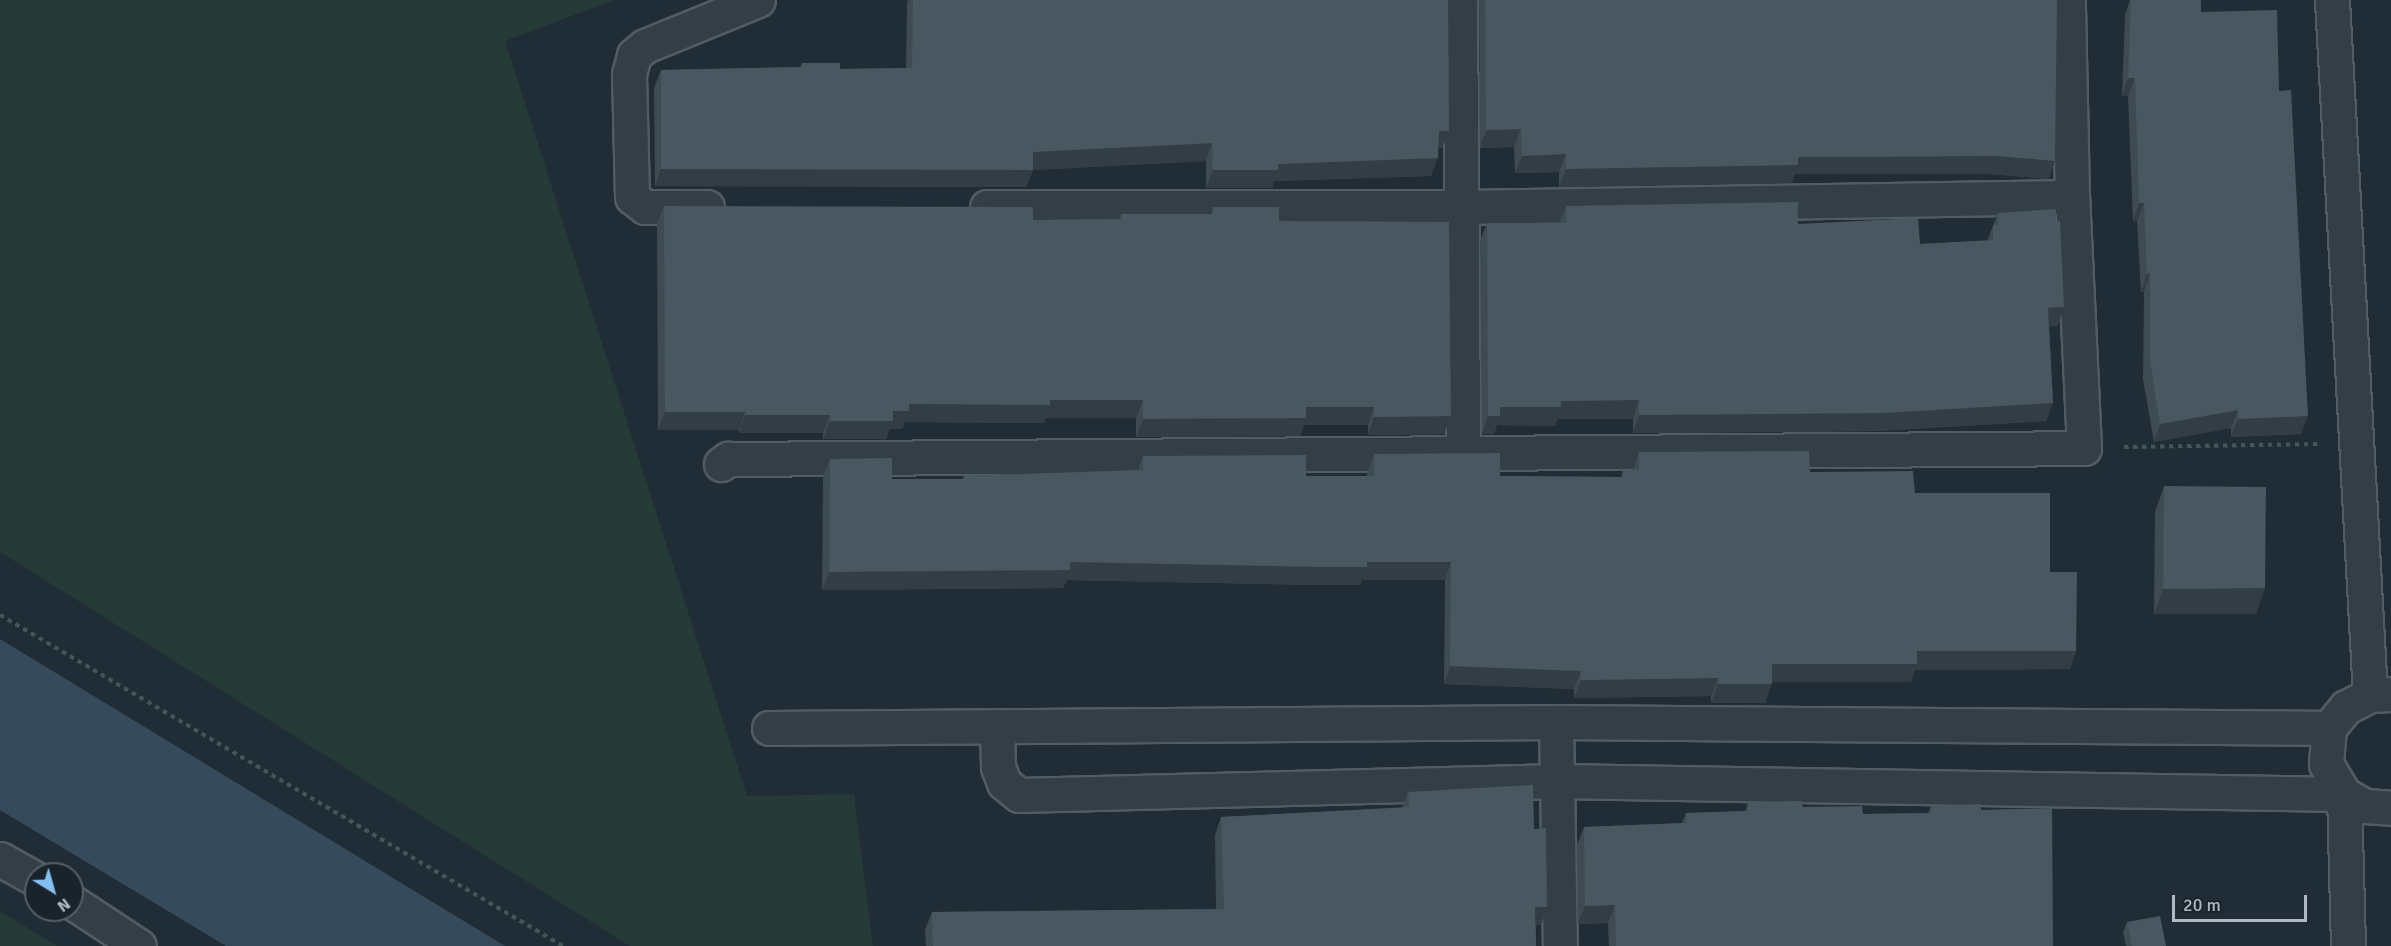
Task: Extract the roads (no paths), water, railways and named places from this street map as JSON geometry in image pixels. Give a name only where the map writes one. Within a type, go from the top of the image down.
[{"type":"street","points":[[740,207],[645,207],[636,202],[632,197],[629,74],[634,55],[645,46],[758,0]]},
{"type":"street","points":[[1460,0],[1463,454]]},
{"type":"street","points":[[721,464],[728,459],[2084,448],[2072,197],[2068,0]]},
{"type":"street","points":[[2332,0],[2354,443],[2381,695],[2346,707],[2329,728],[2326,764],[2344,794],[2348,946]]},
{"type":"street","points":[[952,207],[1461,207],[2072,197]]},
{"type":"street","points":[[769,728],[1556,722],[2329,728]]},
{"type":"street","points":[[1556,722],[1560,946]]},
{"type":"street","points":[[997,726],[998,767],[1004,783],[1019,795],[1557,781],[2344,794],[2365,806],[2391,808]]},
{"type":"street","points":[[0,859],[24,872]]},
{"type":"street","points":[[84,910],[139,946]]},
{"type":"water","points":[[0,639],[505,946],[226,946],[0,810]]}]
